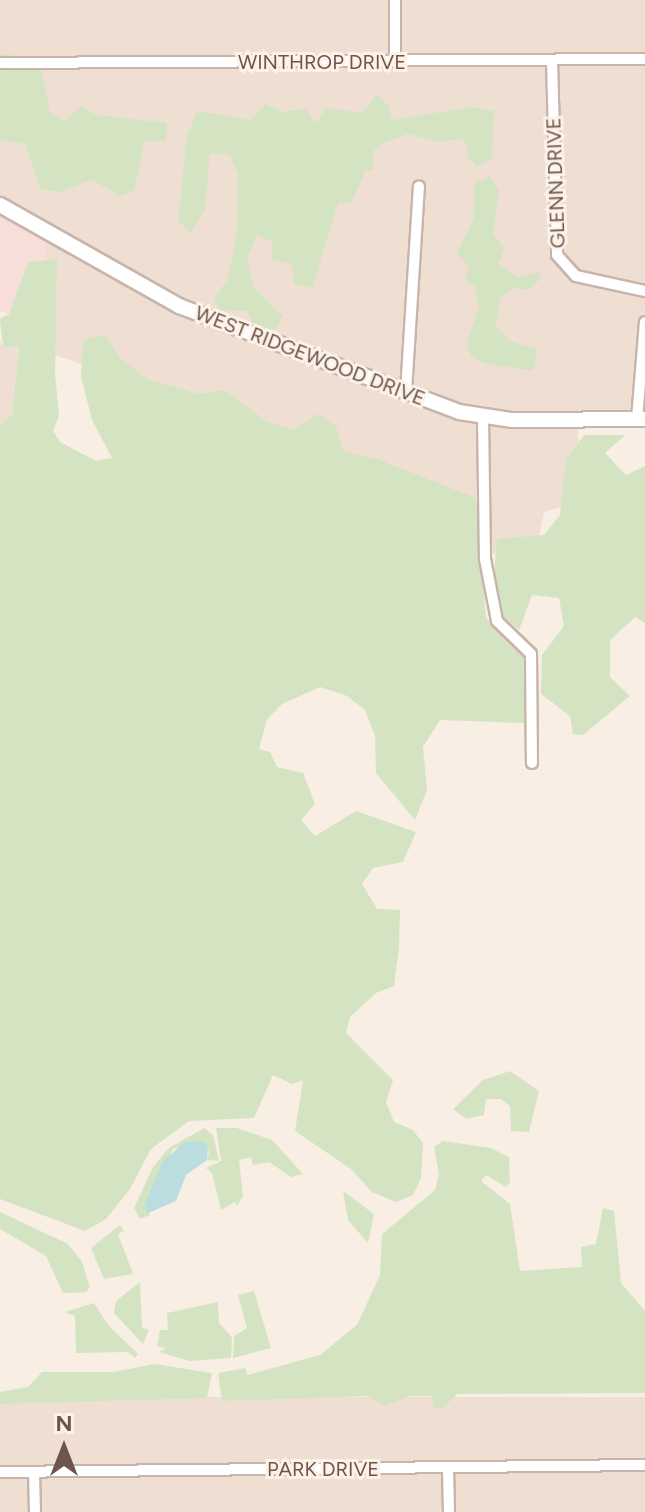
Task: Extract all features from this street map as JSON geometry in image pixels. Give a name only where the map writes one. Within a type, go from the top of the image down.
[{"type":"street","points":[[395,0],[395,61]]},
{"type":"street","name":"WINTHROP DRIVE","points":[[0,63],[645,59]]},
{"type":"street","name":"GLENN DRIVE","points":[[552,60],[557,255],[576,276],[645,291]]},
{"type":"street","points":[[406,392],[419,186]]},
{"type":"street","name":"WEST RIDGEWOOD DRIVE","points":[[0,205],[165,300],[406,392],[483,417],[641,419]]},
{"type":"street","points":[[641,419],[645,322]]},
{"type":"street","points":[[483,417],[485,559],[497,621],[531,654],[532,763]]},
{"type":"street","name":"PARK DRIVE","points":[[0,1472],[645,1465]]},
{"type":"street","points":[[448,1468],[449,1512]]},
{"type":"street","points":[[34,1472],[35,1512]]},
{"type":"shaded area","points":[[0,0],[645,0],[645,409],[579,412],[576,503],[544,512],[536,554],[476,553],[154,389],[46,352],[46,241],[0,215]]},
{"type":"shaded area","points":[[0,215],[46,241],[46,260],[28,262],[9,314],[0,311]]},
{"type":"shaded area","points":[[0,341],[3,347],[19,345],[12,415],[0,425]]},
{"type":"shaded area","points":[[0,1397],[645,1397],[645,1512],[0,1512]]},
{"type":"green space","points":[[0,54],[39,58],[50,112],[65,121],[81,106],[97,115],[167,123],[166,141],[145,141],[134,190],[121,196],[92,180],[60,192],[40,189],[25,144],[0,140]]},
{"type":"green space","points":[[377,95],[388,105],[392,120],[471,107],[494,111],[492,158],[477,167],[469,159],[464,139],[438,142],[408,134],[384,143],[374,150],[373,170],[366,170],[351,203],[338,203],[312,288],[294,284],[292,264],[272,259],[272,242],[257,235],[247,259],[254,287],[283,316],[273,332],[252,323],[247,311],[220,310],[214,298],[228,279],[237,230],[238,175],[230,155],[210,153],[205,209],[191,233],[178,221],[187,136],[197,111],[250,120],[265,104],[283,112],[306,108],[315,123],[327,108],[361,113]]},
{"type":"green space","points":[[489,176],[499,190],[493,234],[505,249],[498,263],[519,278],[538,272],[541,278],[529,290],[513,288],[500,298],[496,326],[510,341],[537,350],[533,371],[487,364],[471,357],[467,343],[479,307],[475,287],[465,280],[469,267],[457,253],[474,217],[474,184]]},
{"type":"green space","points":[[57,259],[55,373],[59,416],[53,431],[60,442],[96,461],[112,458],[92,420],[81,377],[83,340],[106,335],[121,359],[148,379],[198,394],[224,390],[268,422],[294,430],[318,414],[336,426],[343,451],[380,460],[476,498],[486,618],[527,656],[525,723],[440,720],[423,747],[427,790],[415,820],[376,773],[375,736],[365,710],[347,696],[320,687],[282,704],[267,719],[259,749],[270,752],[277,767],[303,773],[315,804],[301,820],[315,836],[356,811],[416,832],[403,862],[373,868],[362,884],[377,909],[400,910],[399,947],[394,986],[376,993],[350,1017],[346,1033],[393,1080],[386,1102],[394,1122],[413,1130],[423,1143],[421,1178],[413,1195],[396,1202],[372,1192],[351,1169],[295,1131],[303,1080],[292,1084],[273,1075],[254,1118],[189,1121],[151,1149],[130,1189],[106,1219],[85,1231],[0,1199],[0,425],[12,415],[19,346],[3,347],[0,319],[9,314],[28,262]]},
{"type":"green space","points":[[584,435],[625,435],[605,453],[626,475],[645,466],[645,623],[635,617],[610,640],[610,677],[630,696],[583,735],[573,734],[570,716],[541,694],[542,655],[564,626],[559,598],[532,595],[519,630],[501,614],[494,575],[497,539],[544,535],[560,515],[566,459]]},
{"type":"green space","points":[[510,1071],[539,1091],[529,1132],[511,1131],[510,1106],[501,1099],[486,1099],[484,1115],[466,1119],[453,1109],[483,1080]]},
{"type":"green space","points":[[204,1128],[213,1135],[219,1161],[207,1160],[209,1152],[200,1141],[173,1149],[145,1204],[150,1215],[140,1219],[134,1208],[153,1167],[169,1148]]},
{"type":"green space","points":[[216,1128],[237,1128],[272,1140],[303,1174],[291,1177],[269,1162],[253,1165],[251,1157],[239,1160],[243,1196],[237,1206],[235,1202],[221,1210],[212,1173],[206,1168],[221,1161]]},
{"type":"green space","points":[[443,1141],[491,1148],[509,1157],[510,1182],[506,1187],[486,1175],[481,1181],[510,1204],[520,1271],[582,1267],[581,1247],[596,1244],[603,1208],[614,1211],[621,1283],[645,1311],[645,1393],[457,1394],[444,1407],[433,1408],[432,1396],[410,1396],[384,1406],[368,1396],[222,1401],[218,1373],[245,1368],[248,1375],[320,1355],[357,1325],[380,1275],[382,1234],[435,1190],[439,1174],[434,1147]]},
{"type":"green space","points":[[343,1191],[374,1214],[368,1243],[348,1220]]},
{"type":"green space","points":[[0,1212],[68,1244],[82,1262],[90,1287],[86,1292],[63,1293],[46,1256],[0,1229]]},
{"type":"green space","points":[[120,1225],[124,1231],[118,1234],[133,1274],[104,1279],[91,1248]]},
{"type":"green space","points":[[140,1282],[142,1328],[149,1330],[143,1344],[114,1313],[116,1301]]},
{"type":"green space","points":[[254,1291],[271,1348],[233,1358],[234,1336],[247,1328],[238,1295]]},
{"type":"green space","points":[[218,1302],[219,1323],[232,1337],[231,1358],[189,1361],[159,1352],[166,1348],[157,1347],[160,1330],[168,1330],[167,1313]]},
{"type":"green space","points":[[94,1303],[109,1326],[138,1354],[135,1358],[128,1352],[76,1353],[75,1316],[65,1312]]},
{"type":"green space","points":[[154,1364],[212,1373],[207,1398],[0,1404],[0,1392],[28,1387],[42,1372],[114,1372]]},
{"type":"water","points":[[200,1141],[208,1145],[207,1160],[186,1175],[176,1201],[146,1214],[145,1204],[163,1161],[185,1142]]}]
